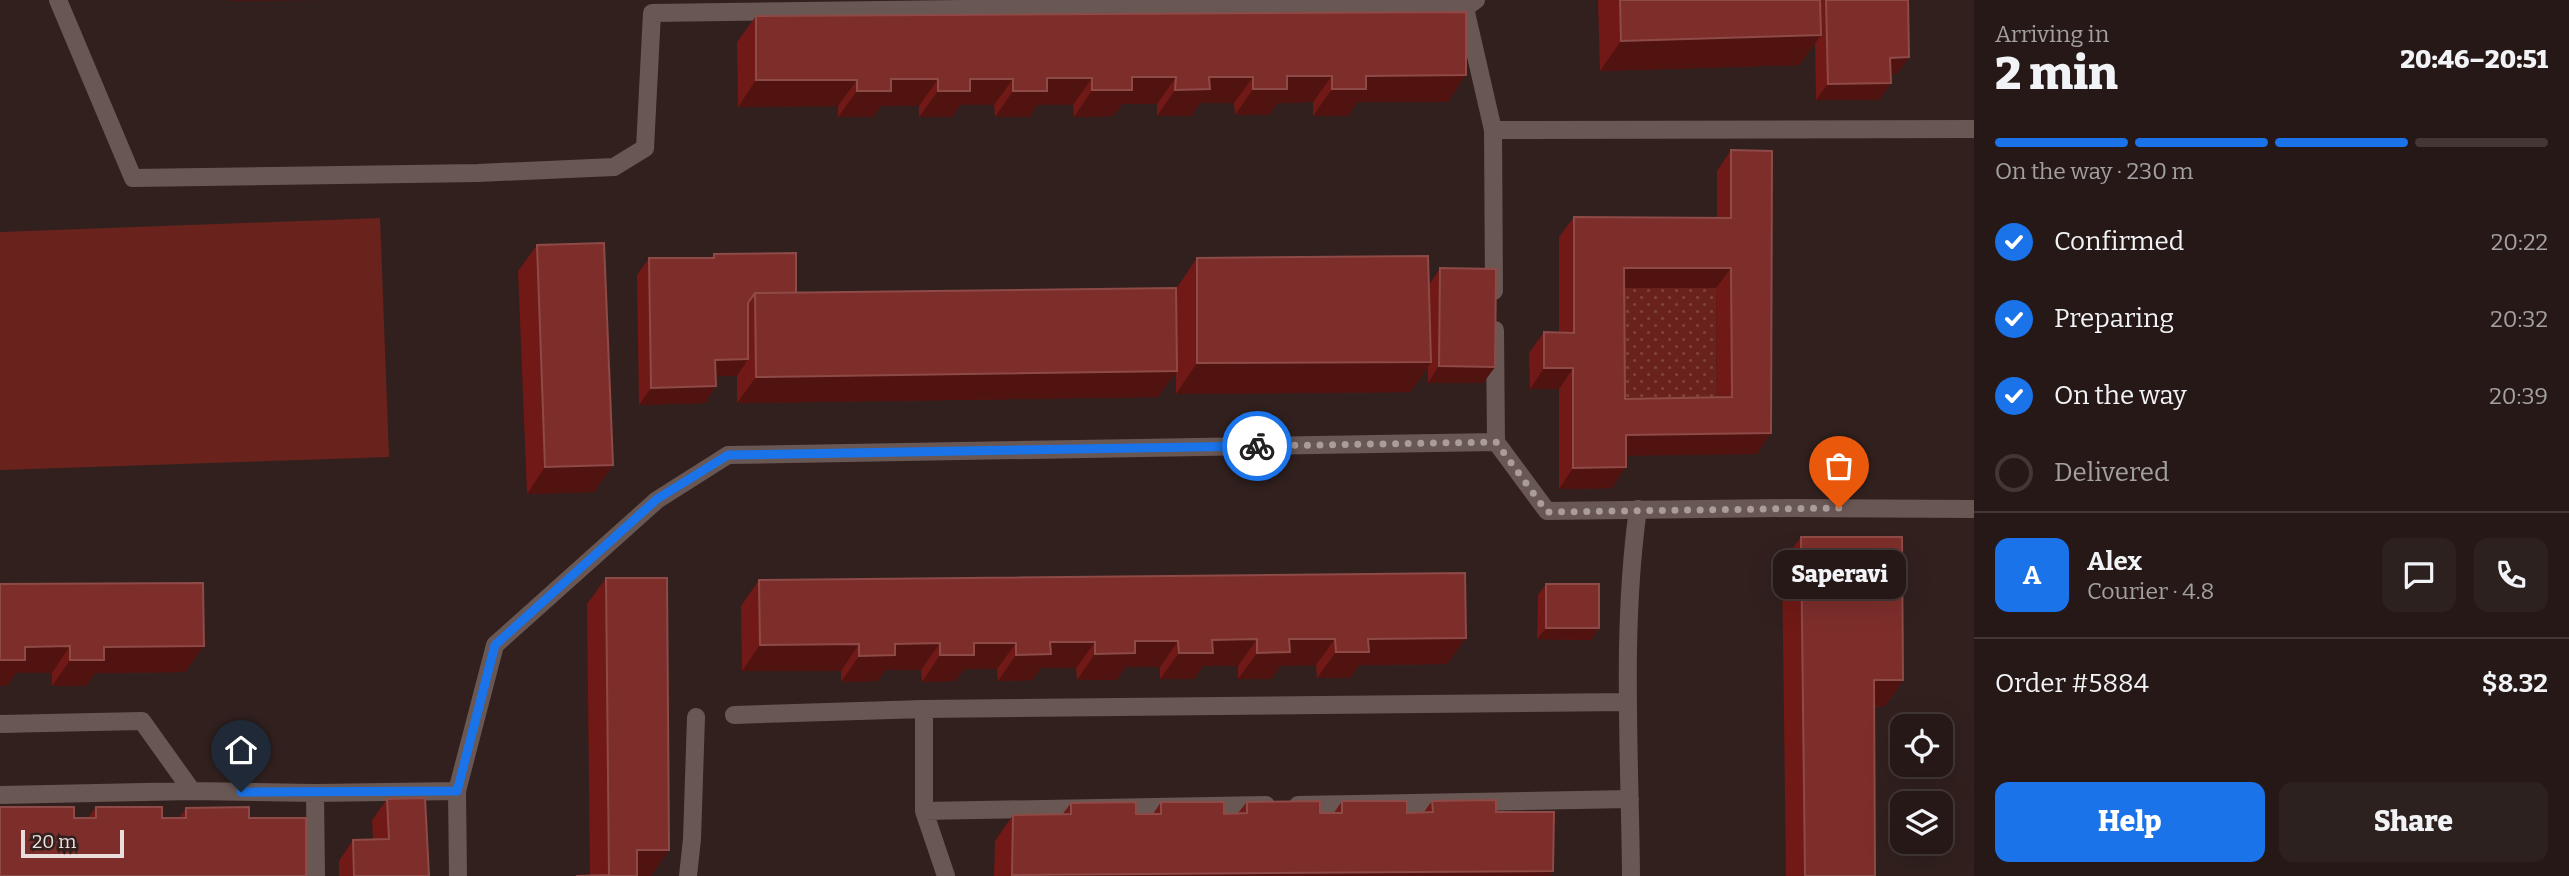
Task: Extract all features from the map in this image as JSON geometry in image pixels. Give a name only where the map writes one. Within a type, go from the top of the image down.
[{"type":"lane","points":[[58,0],[133,178],[478,173],[614,167],[645,148],[652,13],[1252,3],[1470,4],[1493,130],[1496,442],[1547,512],[1638,509],[1974,509]]},
{"type":"lane","points":[[1493,130],[1974,129]]},
{"type":"lane","points":[[458,876],[457,791],[495,645],[657,499],[728,455],[1496,442]]},
{"type":"lane","points":[[1631,876],[1627,702],[1630,566],[1638,509]]},
{"type":"lane","points":[[734,715],[924,709],[1627,702]]},
{"type":"lane","points":[[924,709],[924,811],[946,876]]},
{"type":"lane","points":[[688,876],[696,717]]},
{"type":"lane","points":[[0,724],[142,721],[192,791]]},
{"type":"lane","points":[[0,795],[192,791],[457,791]]},
{"type":"lane","points":[[315,793],[316,876]]},
{"type":"lane","points":[[924,811],[1630,799]]},
{"type":"shaded area","points":[[380,218],[389,457],[0,470],[0,232]]},
{"type":"shaded area","points":[[1609,288],[1716,288],[1717,418],[1611,420]]},
{"type":"building","points":[[1620,0],[1820,0],[1821,35],[1621,41]]},
{"type":"building","points":[[1826,0],[1908,0],[1909,57],[1890,58],[1891,83],[1828,84]]},
{"type":"building","points":[[1466,12],[1466,75],[1366,76],[1366,89],[1332,89],[1332,76],[1287,76],[1287,89],[1253,89],[1253,77],[1209,77],[1210,89],[1175,90],[1176,77],[1132,77],[1132,90],[1092,90],[1092,78],[1047,78],[1047,91],[1013,91],[1013,79],[970,79],[970,91],[938,91],[938,79],[891,79],[891,91],[857,91],[857,80],[756,80],[756,16]]},
{"type":"building","points":[[1731,150],[1772,151],[1771,433],[1626,435],[1626,467],[1573,468],[1573,368],[1544,368],[1544,332],[1574,333],[1574,217],[1731,218]],"holes":[[[1624,268],[1731,268],[1732,397],[1625,399]]]},
{"type":"building","points":[[604,243],[613,465],[545,467],[537,245]]},
{"type":"building","points":[[796,253],[796,293],[755,293],[748,303],[748,359],[715,360],[716,386],[651,388],[649,258],[714,258],[714,254]]},
{"type":"building","points":[[1428,256],[1431,362],[1197,363],[1197,258]]},
{"type":"building","points":[[1440,268],[1496,269],[1495,367],[1439,366]]},
{"type":"building","points":[[1176,288],[1177,371],[756,377],[755,293]]},
{"type":"building","points":[[1801,537],[1902,537],[1903,680],[1874,680],[1875,876],[1805,876]]},
{"type":"building","points":[[1465,573],[1466,638],[1368,639],[1369,652],[1336,652],[1335,639],[1289,639],[1290,652],[1257,653],[1257,639],[1212,640],[1213,653],[1179,653],[1178,641],[1135,641],[1135,653],[1095,654],[1095,642],[1050,642],[1051,654],[1016,655],[1016,643],[974,643],[974,655],[940,655],[940,643],[895,644],[895,655],[859,656],[859,644],[760,645],[759,580]]},
{"type":"building","points":[[606,578],[667,578],[669,850],[637,850],[637,876],[576,876],[609,875]]},
{"type":"building","points":[[203,583],[204,646],[104,647],[104,660],[70,660],[70,646],[25,647],[25,660],[0,660],[0,584]]},
{"type":"building","points":[[1546,584],[1599,584],[1599,628],[1546,628]]},
{"type":"building","points":[[425,798],[429,876],[354,876],[353,840],[389,839],[387,799]]},
{"type":"building","points":[[1496,800],[1496,812],[1554,812],[1553,871],[1012,875],[1013,815],[1071,814],[1071,803],[1136,802],[1136,814],[1161,814],[1161,802],[1224,802],[1224,814],[1247,813],[1247,802],[1320,801],[1320,813],[1342,813],[1342,801],[1407,801],[1407,813],[1433,812],[1432,801]]},
{"type":"building","points":[[0,807],[74,807],[74,818],[96,818],[96,807],[162,807],[162,818],[186,818],[186,808],[249,807],[249,818],[306,818],[306,876],[0,876]]},
{"type":"way so far","points":[[1257,446],[1496,442],[1547,512],[1839,508]]},
{"type":"place","name":"Saperavi","points":[[1839,508]]},
{"type":"route","points":[[241,792],[457,791],[495,645],[657,499],[728,455],[1257,446]]}]
